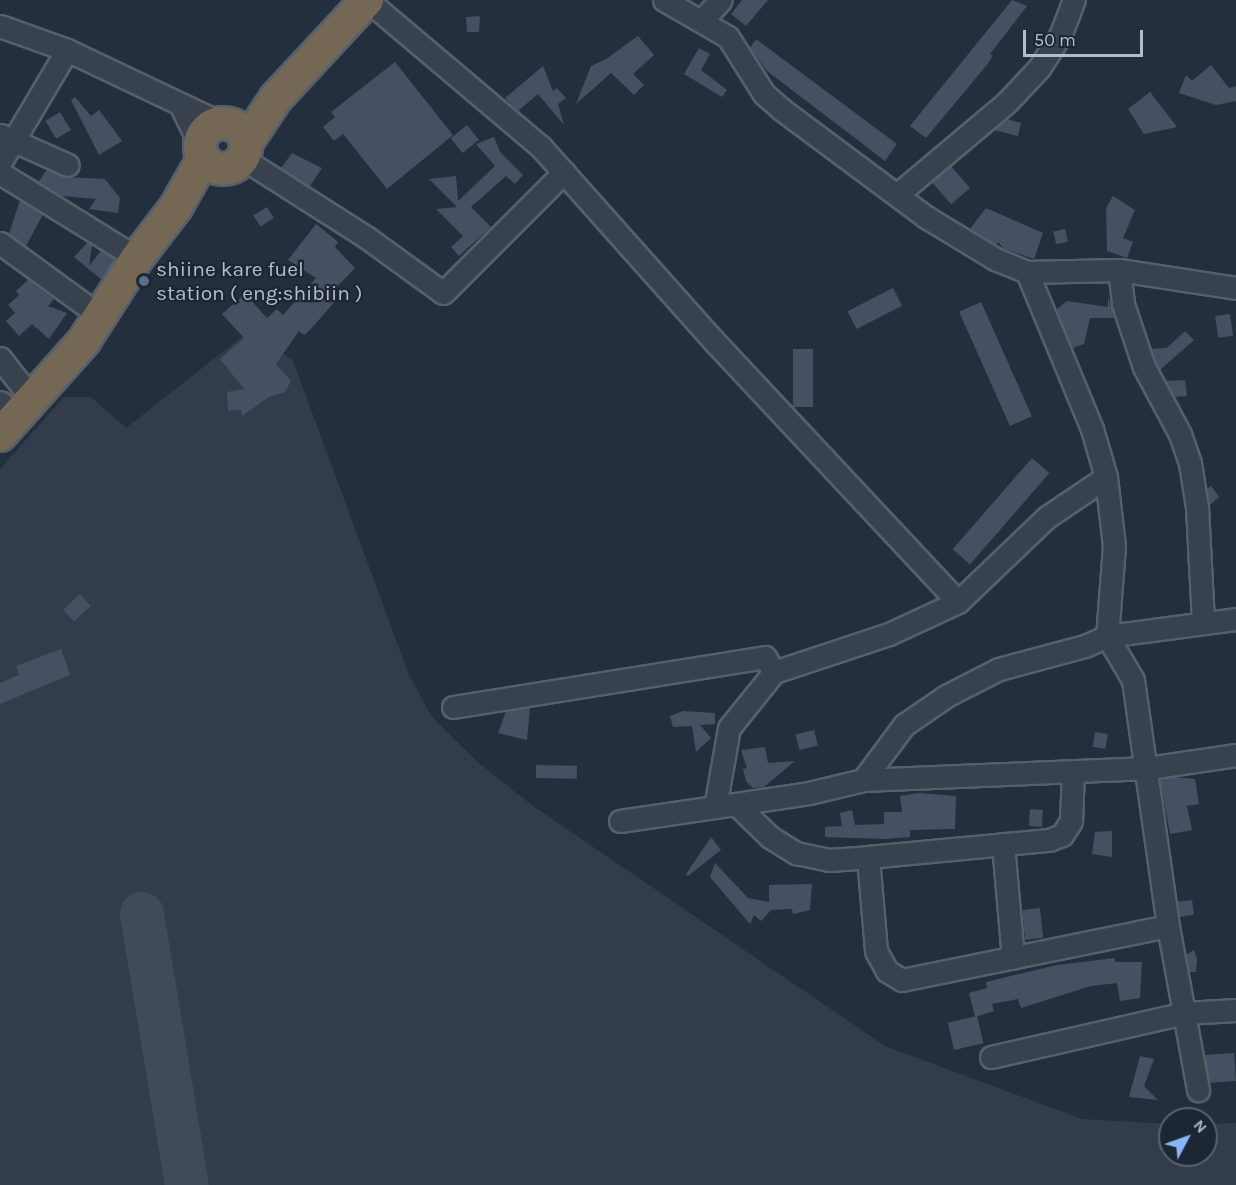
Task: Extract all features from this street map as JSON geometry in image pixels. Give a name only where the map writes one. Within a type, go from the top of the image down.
[{"type":"highway","points":[[12,413],[84,341],[136,258],[224,145],[276,98],[367,0]]},
{"type":"street","points":[[367,0],[541,147],[712,339],[958,602]]},
{"type":"street","points":[[664,0],[703,19],[729,37],[764,94],[781,109],[899,193],[926,217],[995,259],[1027,272],[1119,270],[1236,288]]},
{"type":"street","points":[[703,19],[721,0]]},
{"type":"street","points":[[899,193],[1007,102],[1039,68],[1060,36],[1074,0]]},
{"type":"street","points":[[0,26],[67,50],[182,106],[224,145]]},
{"type":"street","points":[[0,163],[6,138],[67,50]]},
{"type":"street","points":[[182,106],[224,145],[366,237],[443,293],[564,172]]},
{"type":"street","points":[[6,138],[68,165]]},
{"type":"street","points":[[0,173],[136,258]]},
{"type":"street","points":[[0,243],[100,316]]},
{"type":"street","points":[[1119,270],[1123,304],[1143,367],[1180,434],[1190,463],[1197,507],[1203,623]]},
{"type":"street","points":[[1027,272],[1092,429],[1106,477],[1114,546],[1107,636],[1133,680],[1148,768],[1168,926],[1198,1090]]},
{"type":"street","points":[[0,358],[12,413]]},
{"type":"street","points":[[725,805],[729,728],[774,672],[890,634],[958,602],[1047,517],[1106,477]]},
{"type":"street","points":[[863,780],[904,725],[946,696],[999,669],[1085,646],[1107,636],[1236,619]]},
{"type":"street","points":[[453,707],[756,656],[765,657],[774,672]]},
{"type":"street","points":[[620,821],[863,780],[1148,768],[1236,755]]},
{"type":"street","points":[[725,805],[796,853],[829,860],[868,857],[1003,844],[1062,835],[1071,821],[1073,772]]},
{"type":"street","points":[[1003,844],[1013,958]]},
{"type":"street","points":[[868,857],[876,951],[887,971],[902,980],[1168,926]]},
{"type":"street","points":[[991,1057],[1184,1013],[1236,1010]]},
{"type":"shaded area","points":[[243,336],[259,337],[293,361],[409,675],[432,717],[481,765],[533,806],[885,1046],[1082,1119],[1158,1123],[1158,1167],[1218,1167],[1218,1124],[1236,1123],[1236,1185],[0,1185],[0,469],[64,397],[91,397],[126,428]]},
{"type":"building","points":[[742,0],[768,0],[746,26],[731,14]]},
{"type":"building","points":[[1012,0],[1027,6],[990,54],[993,56],[986,66],[926,138],[910,126]]},
{"type":"building","points":[[480,16],[479,32],[467,32],[466,17]]},
{"type":"building","points":[[638,36],[654,55],[633,74],[644,85],[634,95],[611,73],[576,104],[591,66],[606,59]]},
{"type":"building","points":[[756,39],[897,144],[885,161],[767,71],[750,48]]},
{"type":"building","points":[[699,48],[710,54],[701,70],[727,90],[722,97],[684,74]]},
{"type":"building","points":[[395,62],[453,135],[387,189],[343,134],[334,141],[323,127],[335,117],[331,112]]},
{"type":"building","points":[[1211,65],[1229,88],[1236,86],[1236,101],[1216,105],[1179,93],[1186,75],[1192,81]]},
{"type":"building","points":[[543,66],[553,91],[557,88],[566,98],[558,104],[564,125],[538,94],[518,111],[505,98]]},
{"type":"building","points":[[1150,92],[1177,127],[1144,134],[1128,109]]},
{"type":"building","points":[[75,97],[91,116],[99,110],[122,141],[99,155],[71,100]]},
{"type":"building","points":[[60,112],[71,130],[56,139],[45,121]]},
{"type":"building","points":[[1007,119],[1021,123],[1018,136],[994,130]]},
{"type":"building","points":[[467,125],[479,140],[463,153],[451,138]]},
{"type":"building","points":[[494,137],[500,152],[523,175],[515,184],[506,176],[471,207],[491,227],[459,256],[451,247],[463,236],[436,209],[457,207],[429,179],[456,176],[458,201],[495,166],[476,144]]},
{"type":"building","points":[[292,153],[322,168],[310,186],[281,168]]},
{"type":"building","points":[[951,166],[970,188],[951,204],[932,182]]},
{"type":"building","points":[[18,169],[39,181],[47,170],[63,177],[105,179],[120,198],[118,213],[89,209],[96,199],[62,196]]},
{"type":"building","points":[[1113,196],[1135,210],[1123,238],[1133,242],[1127,258],[1107,251],[1106,208]]},
{"type":"building","points":[[20,200],[43,214],[26,246],[9,234]]},
{"type":"building","points":[[267,207],[274,218],[260,227],[253,215]]},
{"type":"building","points":[[986,208],[1043,233],[1034,259],[1004,249],[998,242],[996,245],[970,229]]},
{"type":"building","points":[[316,224],[338,242],[335,247],[355,268],[331,293],[337,299],[310,330],[304,335],[299,331],[276,364],[291,381],[285,392],[269,397],[242,416],[241,410],[228,411],[227,392],[244,389],[220,359],[244,338],[222,314],[245,294],[267,318],[277,309],[283,315],[316,278],[288,260]]},
{"type":"building","points":[[1065,229],[1068,242],[1056,244],[1053,232]]},
{"type":"building","points":[[88,242],[92,245],[89,266],[101,251],[115,259],[102,280],[74,257]]},
{"type":"building","points":[[28,280],[54,299],[48,306],[67,313],[49,339],[32,324],[19,336],[6,321],[15,313],[8,305],[19,295],[16,291]]},
{"type":"building","points":[[893,288],[902,306],[857,329],[848,311]]},
{"type":"building","points":[[1108,296],[1114,318],[1090,318],[1084,344],[1072,348],[1056,310],[1067,301],[1108,307]]},
{"type":"building","points":[[981,302],[1032,416],[1010,426],[959,312]]},
{"type":"building","points":[[1230,314],[1233,336],[1218,338],[1215,316]]},
{"type":"building","points":[[1185,331],[1194,340],[1160,370],[1151,349],[1167,348]]},
{"type":"building","points":[[793,349],[813,349],[813,407],[793,407]]},
{"type":"building","points":[[1185,380],[1187,396],[1175,397],[1166,381]]},
{"type":"building","points":[[1032,458],[1049,473],[970,564],[953,549]]},
{"type":"building","points":[[1211,486],[1219,497],[1210,505],[1207,489]]},
{"type":"building","points":[[80,594],[91,606],[74,621],[63,610]]},
{"type":"building","points":[[61,649],[70,675],[0,704],[0,683],[19,675],[16,666]]},
{"type":"building","points":[[530,708],[527,740],[498,733],[506,711]]},
{"type":"building","points":[[683,711],[715,713],[715,724],[700,725],[711,738],[696,752],[692,726],[673,727],[670,716]]},
{"type":"building","points":[[814,730],[818,746],[799,750],[796,735]]},
{"type":"building","points":[[1095,732],[1108,734],[1105,749],[1093,747]]},
{"type":"building","points":[[765,747],[768,763],[795,761],[764,787],[753,788],[746,781],[743,769],[747,768],[741,750]]},
{"type":"building","points":[[536,765],[577,766],[577,779],[536,778]]},
{"type":"building","points":[[1174,777],[1195,779],[1199,804],[1187,806],[1192,830],[1170,834],[1160,779]]},
{"type":"building","points":[[919,793],[956,796],[955,829],[910,830],[910,837],[885,839],[825,837],[825,827],[842,826],[840,813],[852,810],[855,825],[884,824],[884,812],[902,812],[900,796]]},
{"type":"building","points":[[1030,809],[1043,810],[1042,827],[1029,826]]},
{"type":"building","points":[[1112,831],[1112,857],[1092,854],[1095,832]]},
{"type":"building","points":[[711,837],[721,850],[688,876],[686,874]]},
{"type":"building","points":[[715,863],[748,898],[769,902],[769,885],[812,884],[810,910],[793,914],[792,909],[771,910],[761,921],[754,915],[750,924],[710,877]]},
{"type":"building","points":[[1192,900],[1194,915],[1179,917],[1177,902]]},
{"type":"building","points":[[1040,908],[1043,938],[1025,940],[1022,910]]},
{"type":"building","points":[[1194,950],[1197,959],[1196,972],[1189,972],[1186,955]]},
{"type":"building","points":[[1115,958],[1115,962],[1142,962],[1140,998],[1120,1001],[1117,983],[1091,986],[1021,1008],[1018,999],[992,1004],[994,1011],[975,1017],[969,993],[987,988],[986,982],[1057,965]]},
{"type":"building","points":[[977,1016],[983,1043],[954,1050],[948,1023]]},
{"type":"building","points":[[1234,1053],[1236,1081],[1207,1083],[1205,1055]]},
{"type":"building","points":[[1140,1056],[1154,1059],[1144,1086],[1158,1100],[1129,1097]]},
{"type":"taxiway","points":[[142,914],[187,1185]]},
{"type":"place","name":"shiine kare fuel station ( eng:shibiin )","points":[[144,281]]}]
